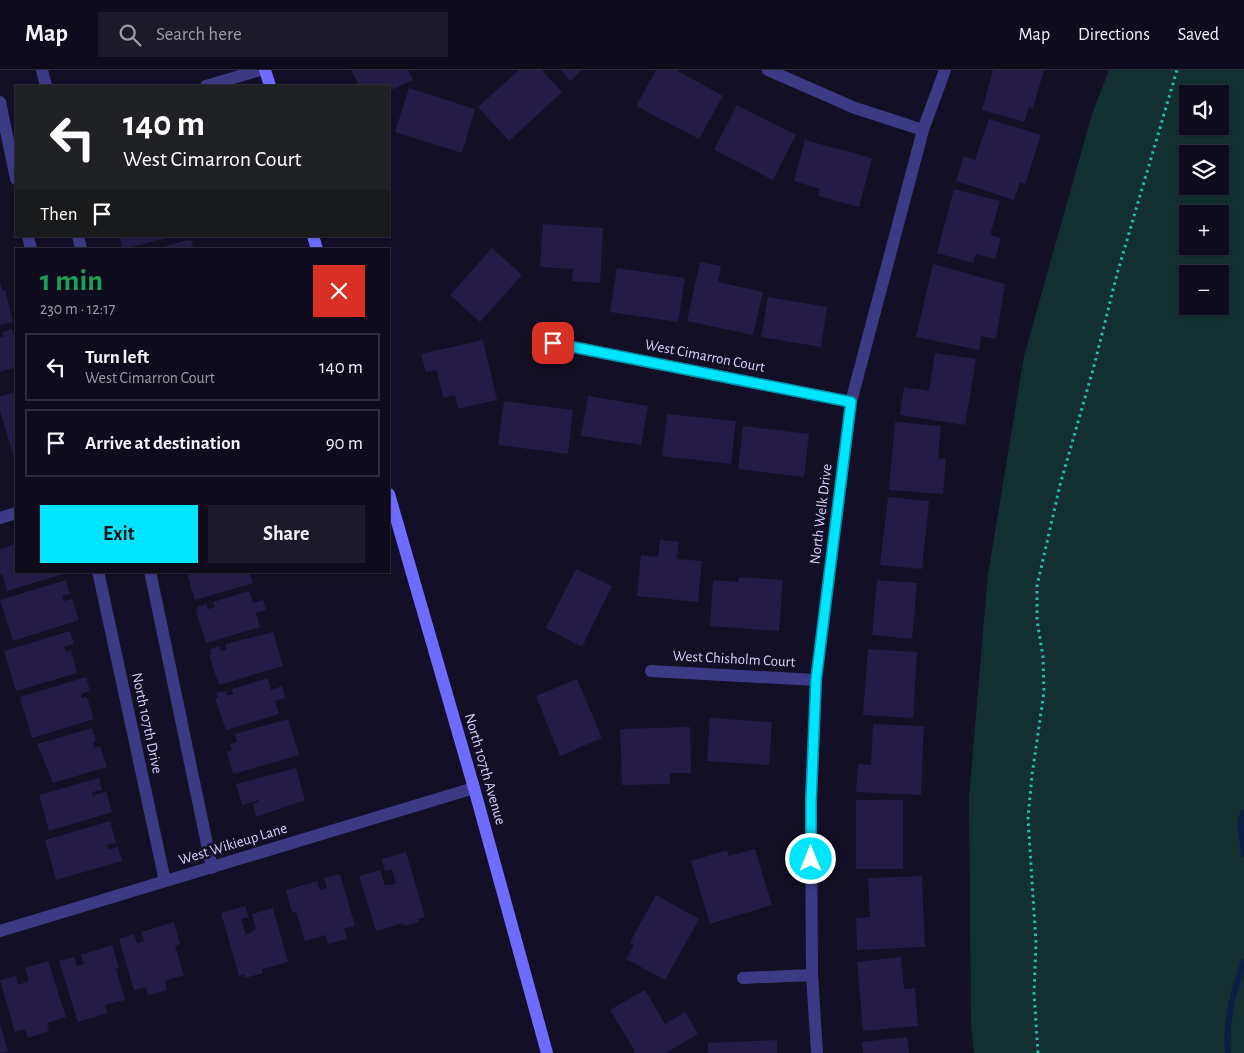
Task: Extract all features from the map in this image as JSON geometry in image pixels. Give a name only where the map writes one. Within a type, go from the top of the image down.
[{"type":"main road","points":[[265,70],[270,85]]},
{"type":"main road","name":"North 107th Avenue","points":[[390,497],[474,788],[547,1053]]},
{"type":"street","points":[[42,70],[46,85]]},
{"type":"street","points":[[209,85],[260,70]]},
{"type":"street","points":[[768,70],[854,108],[923,130]]},
{"type":"street","name":"North Welk Drive","points":[[817,1053],[812,975],[811,801],[816,680],[851,402],[923,130],[945,70]]},
{"type":"street","points":[[0,102],[15,175]]},
{"type":"street","name":"West Cimarron Court","points":[[553,343],[851,402]]},
{"type":"street","points":[[0,518],[15,513]]},
{"type":"street","name":"North 107th Drive","points":[[98,573],[165,881]]},
{"type":"street","points":[[150,573],[212,868]]},
{"type":"street","name":"West Chisholm Court","points":[[651,671],[816,680]]},
{"type":"street","name":"West Wikieup Lane","points":[[0,931],[474,788]]},
{"type":"street","points":[[743,978],[812,975]]},
{"type":"path","points":[[1038,1053],[1034,993],[1036,935],[1028,818],[1044,692],[1037,586],[1060,485],[1094,366],[1117,274],[1177,70]]},
{"type":"green space","points":[[1109,70],[1244,70],[1244,1053],[974,1053],[971,1024],[969,797],[988,574],[1024,356],[1092,114]]},
{"type":"building","points":[[351,70],[408,70],[413,80],[390,91],[390,85],[358,85]]},
{"type":"building","points":[[519,70],[542,70],[562,92],[509,141],[478,107]]},
{"type":"building","points":[[561,70],[582,70],[570,81]]},
{"type":"building","points":[[656,70],[676,70],[723,96],[699,139],[636,106]]},
{"type":"building","points":[[993,70],[1044,70],[1033,108],[1029,107],[1024,122],[982,110]]},
{"type":"building","points":[[409,88],[475,109],[462,153],[395,132]]},
{"type":"building","points":[[737,105],[796,135],[773,180],[714,150]]},
{"type":"building","points":[[989,119],[1041,135],[1025,184],[1020,182],[1014,200],[956,181],[964,156],[975,160]]},
{"type":"building","points":[[805,140],[872,158],[859,207],[818,196],[820,189],[794,181]]},
{"type":"building","points":[[954,189],[1000,201],[990,235],[1001,238],[995,259],[976,254],[973,263],[937,253]]},
{"type":"building","points":[[543,224],[603,228],[600,283],[572,281],[573,269],[540,267]]},
{"type":"building","points":[[119,237],[171,237],[127,248],[123,248]]},
{"type":"building","points":[[191,240],[194,248],[160,248]]},
{"type":"building","points":[[492,248],[522,275],[480,322],[450,295]]},
{"type":"building","points":[[700,262],[721,266],[718,282],[763,292],[753,335],[687,321]]},
{"type":"building","points":[[933,264],[1005,284],[996,339],[981,336],[979,350],[916,337]]},
{"type":"building","points":[[617,268],[685,278],[678,322],[610,312]]},
{"type":"building","points":[[0,283],[3,291],[5,290],[13,322],[0,325]]},
{"type":"building","points":[[768,297],[827,307],[821,347],[761,337]]},
{"type":"building","points":[[12,329],[15,334],[15,367],[0,372],[0,338],[4,337],[2,332]]},
{"type":"building","points":[[483,340],[497,400],[458,409],[455,395],[443,398],[437,370],[426,372],[421,354]]},
{"type":"building","points":[[935,353],[976,359],[965,425],[900,415],[904,387],[929,391]]},
{"type":"building","points":[[15,392],[15,461],[0,411],[0,396]]},
{"type":"building","points":[[588,396],[648,406],[641,445],[581,436]]},
{"type":"building","points":[[504,401],[573,410],[568,454],[498,445]]},
{"type":"building","points":[[667,414],[736,421],[731,464],[662,456]]},
{"type":"building","points":[[895,422],[941,426],[938,458],[946,459],[943,494],[889,490]]},
{"type":"building","points":[[743,426],[809,434],[804,477],[738,469]]},
{"type":"building","points":[[888,497],[929,501],[922,569],[880,565]]},
{"type":"building","points":[[660,540],[679,542],[677,559],[702,561],[698,602],[637,596],[641,555],[658,557]]},
{"type":"building","points":[[15,544],[15,573],[66,573],[7,591],[2,574],[0,575],[0,549]]},
{"type":"building","points":[[576,569],[612,586],[582,647],[546,628]]},
{"type":"building","points":[[187,573],[250,573],[253,583],[195,600]]},
{"type":"building","points":[[739,577],[783,580],[779,631],[710,626],[713,580],[738,582]]},
{"type":"building","points":[[66,580],[70,594],[62,596],[64,601],[72,599],[79,620],[13,641],[0,600]]},
{"type":"building","points":[[877,580],[917,583],[912,639],[872,635]]},
{"type":"building","points":[[249,591],[253,603],[263,600],[266,610],[256,613],[260,627],[206,643],[196,612],[198,611],[197,607],[206,604],[208,609],[215,607],[213,602]]},
{"type":"building","points":[[70,631],[74,644],[64,647],[66,652],[71,650],[77,673],[16,691],[4,651]]},
{"type":"building","points":[[273,632],[283,666],[219,685],[209,655],[211,654],[210,649],[220,646],[221,651],[227,650],[225,644]]},
{"type":"building","points":[[868,649],[917,652],[913,718],[863,715]]},
{"type":"building","points":[[86,677],[90,691],[81,694],[82,698],[87,697],[94,719],[32,738],[20,697]]},
{"type":"building","points":[[268,678],[271,690],[282,686],[285,698],[275,701],[279,714],[226,730],[215,699],[218,698],[216,693],[226,691],[227,695],[233,694],[232,689]]},
{"type":"building","points":[[577,679],[602,738],[560,756],[536,696]]},
{"type":"building","points":[[710,718],[772,722],[769,765],[707,761]]},
{"type":"building","points":[[288,719],[299,755],[233,774],[227,752],[232,750],[230,744],[237,742],[235,734]]},
{"type":"building","points":[[873,724],[924,726],[921,795],[856,792],[858,764],[871,765]]},
{"type":"building","points":[[690,727],[691,773],[670,773],[670,784],[622,785],[620,729]]},
{"type":"building","points":[[92,728],[96,741],[93,742],[95,748],[100,746],[107,767],[53,783],[37,744]]},
{"type":"building","points":[[296,768],[305,800],[256,817],[253,804],[259,802],[259,800],[242,805],[236,784]]},
{"type":"building","points":[[99,778],[102,790],[92,792],[93,796],[106,791],[112,812],[49,831],[39,795]]},
{"type":"building","points":[[856,800],[903,800],[903,869],[856,869]]},
{"type":"building","points":[[110,821],[116,843],[107,845],[109,850],[118,847],[122,861],[56,880],[45,840]]},
{"type":"building","points":[[755,849],[772,905],[710,924],[691,861],[727,850],[729,856]]},
{"type":"building","points":[[406,852],[425,917],[418,919],[419,922],[404,926],[403,923],[376,931],[359,876],[380,870],[385,885],[396,884],[392,869],[385,871],[382,859]]},
{"type":"building","points":[[340,874],[355,926],[344,929],[347,939],[328,944],[326,935],[305,941],[296,912],[292,913],[286,890],[317,881],[320,890],[327,888],[324,878]]},
{"type":"building","points":[[922,876],[925,947],[857,950],[856,918],[870,917],[868,878]]},
{"type":"building","points":[[656,895],[699,919],[665,980],[626,959],[634,945],[630,942]]},
{"type":"building","points":[[245,906],[249,917],[241,919],[246,935],[256,929],[252,914],[273,908],[288,962],[262,969],[263,973],[245,978],[244,974],[239,976],[221,913]]},
{"type":"building","points":[[174,922],[180,944],[175,946],[184,975],[165,981],[167,990],[148,995],[146,987],[134,990],[119,939],[134,934],[137,943],[144,941],[141,932]]},
{"type":"building","points":[[112,945],[119,968],[116,969],[125,1000],[105,1005],[107,1013],[78,1022],[59,961],[74,957],[77,966],[84,964],[81,955]]},
{"type":"building","points":[[901,957],[904,989],[915,988],[918,1026],[863,1031],[857,962]]},
{"type":"building","points":[[48,961],[66,1017],[47,1023],[49,1031],[28,1038],[25,1029],[15,1032],[0,980],[16,976],[18,985],[29,981],[25,968]]},
{"type":"building","points":[[645,990],[665,1024],[685,1012],[698,1034],[665,1053],[636,1053],[610,1010]]},
{"type":"building","points":[[0,1024],[8,1051],[0,1053]]},
{"type":"building","points":[[907,1037],[909,1053],[863,1053],[862,1042]]},
{"type":"building","points":[[777,1040],[777,1053],[708,1053],[708,1043]]},
{"type":"waterway","points":[[1244,812],[1240,821],[1244,854]]},
{"type":"waterway","points":[[1228,1053],[1229,1018],[1236,984],[1244,962]]},
{"type":"route","points":[[553,343],[851,402],[816,680],[811,801],[811,859]]}]
